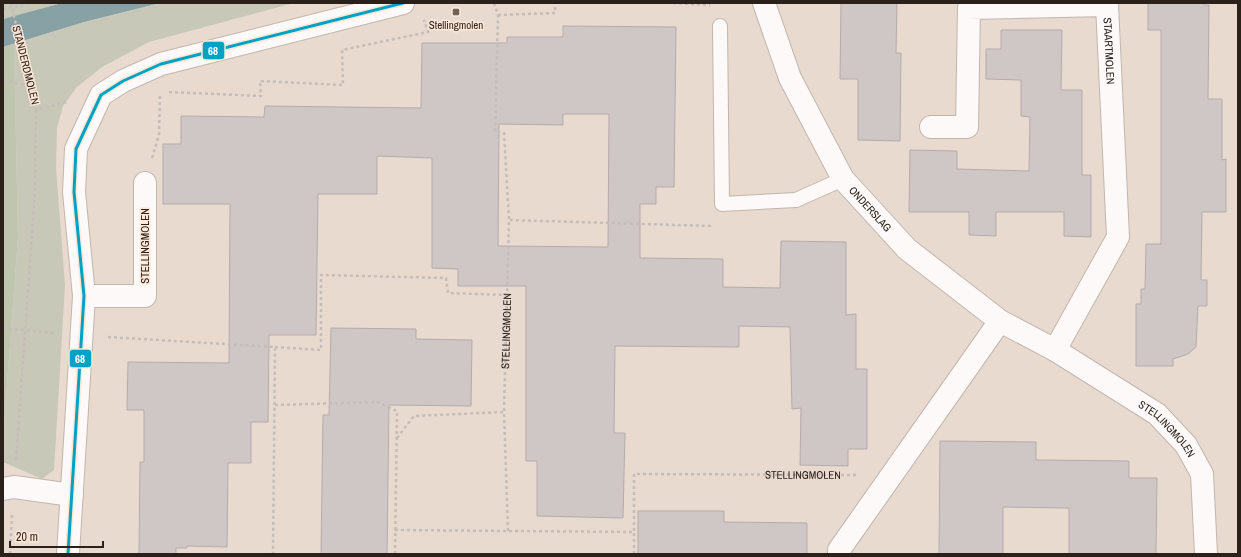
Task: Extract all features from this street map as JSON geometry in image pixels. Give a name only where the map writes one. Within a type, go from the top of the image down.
[{"type":"street","points":[[68,554],[84,296],[74,192],[76,149],[101,95],[123,81],[161,64],[403,3]]},
{"type":"street","name":"ONDERSLAG","points":[[764,3],[790,78],[843,179],[907,249],[1000,321],[1055,350]]},
{"type":"street","name":"STAARTMOLEN","points":[[931,127],[967,127],[969,8],[1107,5],[1118,237],[1055,350]]},
{"type":"street","name":"STELLINGMOLEN","points":[[84,296],[145,296],[145,183]]},
{"type":"street","points":[[839,554],[839,550],[893,476],[1000,321]]},
{"type":"street","name":"STELLINGMOLEN","points":[[1055,350],[1157,414],[1186,446],[1202,474],[1206,554]]},
{"type":"street","points":[[9,488],[72,495]]},
{"type":"lane","points":[[720,26],[722,204],[796,200],[843,179]]},
{"type":"path","name":"STANDERDMOLEN","points":[[11,3],[36,110],[101,95]]},
{"type":"path","points":[[3,9],[29,3]]},
{"type":"path","points":[[494,3],[498,15],[555,13],[555,3]]},
{"type":"path","points":[[673,3],[679,3]]},
{"type":"path","name":"STELLINGMOLEN","points":[[498,15],[495,132],[504,133],[509,220],[504,412],[508,531]]},
{"type":"path","points":[[168,92],[260,96],[260,81],[343,85],[342,50],[428,32],[423,17]]},
{"type":"path","points":[[3,80],[30,86]]},
{"type":"path","points":[[145,183],[159,135],[160,91]]},
{"type":"path","points":[[10,554],[9,488],[26,329],[35,191],[36,110]]},
{"type":"path","points":[[509,220],[720,226],[722,204]]},
{"type":"path","points":[[3,328],[26,329],[82,336],[321,350],[321,275],[446,278],[448,293],[507,295]]},
{"type":"path","points":[[273,554],[275,347]]},
{"type":"path","points":[[275,405],[377,402],[397,411],[395,554]]},
{"type":"path","points":[[396,439],[414,416],[504,412]]},
{"type":"path","name":"STELLINGMOLEN","points":[[634,532],[634,474],[893,476]]},
{"type":"path","points":[[395,530],[634,532],[634,554]]},
{"type":"green space","points":[[3,3],[62,3],[3,19]]},
{"type":"green space","points":[[160,3],[294,3],[149,42],[102,67],[77,87],[63,106],[57,128],[56,168],[65,285],[54,470],[42,479],[3,462],[3,439],[18,237],[14,44],[84,22]]},
{"type":"green space","points":[[14,44],[18,237],[3,439],[3,47]]},
{"type":"water","points":[[62,3],[160,3],[84,22],[3,47],[3,19]]},
{"type":"building","points":[[841,3],[897,3],[896,53],[901,53],[900,141],[858,140],[858,79],[840,79]]},
{"type":"building","points":[[1148,3],[1204,3],[1204,5],[1209,5],[1208,99],[1222,99],[1222,160],[1226,159],[1226,212],[1202,212],[1201,280],[1207,280],[1207,306],[1198,306],[1196,347],[1188,354],[1173,359],[1173,366],[1136,366],[1136,304],[1141,304],[1141,289],[1145,289],[1146,244],[1161,244],[1161,30],[1148,30]]},
{"type":"building","points":[[563,26],[676,27],[674,187],[656,187],[656,204],[640,204],[640,258],[723,259],[723,287],[780,288],[781,241],[846,242],[846,315],[856,314],[856,369],[867,369],[867,449],[848,449],[848,466],[800,465],[801,408],[792,409],[790,327],[739,326],[739,347],[615,346],[614,433],[625,433],[623,518],[537,516],[537,461],[526,461],[526,286],[458,286],[458,269],[432,268],[432,158],[377,156],[377,194],[318,194],[316,335],[269,335],[268,422],[251,422],[251,463],[228,463],[227,547],[187,546],[187,548],[176,548],[176,554],[139,554],[140,462],[144,462],[144,410],[127,410],[128,362],[229,363],[230,204],[163,204],[163,144],[181,144],[181,116],[264,117],[265,106],[421,108],[422,43],[507,43],[507,37],[563,37]],"holes":[[[563,114],[609,114],[608,247],[498,246],[499,124],[563,125]]]},
{"type":"building","points":[[1001,30],[1062,30],[1061,90],[1082,90],[1082,175],[1091,175],[1091,237],[1064,236],[1064,212],[996,212],[996,236],[969,235],[969,212],[909,212],[910,150],[957,151],[957,169],[1029,171],[1030,117],[1021,116],[1021,80],[986,79],[986,49],[1001,49]]},
{"type":"building","points":[[331,328],[416,329],[416,339],[472,340],[471,406],[389,405],[387,554],[321,554],[323,415],[329,415]]},
{"type":"building","points":[[940,441],[1036,442],[1036,460],[1129,461],[1129,478],[1157,478],[1156,554],[1069,554],[1069,508],[1003,507],[1003,554],[939,554]]},
{"type":"building","points":[[638,511],[724,511],[724,522],[807,523],[807,554],[638,554]]},
{"type":"transit line","name":"68","points":[[68,554],[84,296],[74,192],[76,149],[101,95],[123,81],[161,64],[403,3]]},
{"type":"place","name":"Stellingmolen","points":[[456,12]]}]
